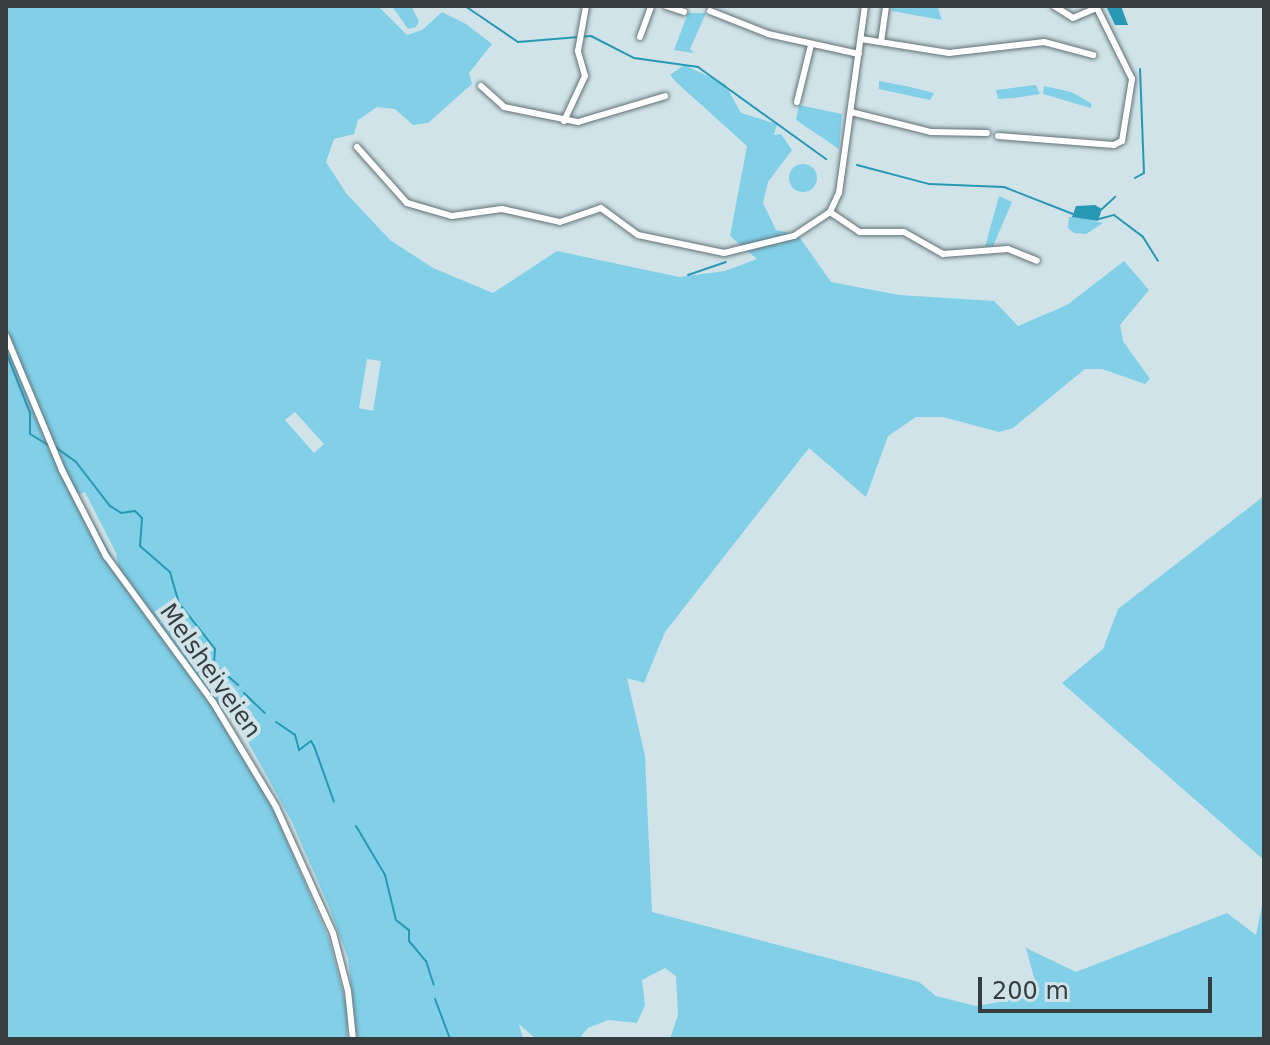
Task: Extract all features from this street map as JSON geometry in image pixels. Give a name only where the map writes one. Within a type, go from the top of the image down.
[{"type":"street","points":[[564,121],[585,76],[578,51],[586,6]]},
{"type":"street","points":[[640,37],[651,6]]},
{"type":"street","points":[[666,6],[684,12]]},
{"type":"street","points":[[357,147],[407,203],[458,217],[507,209],[560,222],[601,208],[638,235],[724,253],[803,233],[830,212],[841,185],[863,6]]},
{"type":"street","points":[[881,42],[886,6]]},
{"type":"street","points":[[998,136],[1114,145],[1122,141],[1132,79],[1096,7],[1073,18],[1054,6]]},
{"type":"street","points":[[710,11],[811,45],[859,54]]},
{"type":"street","points":[[861,39],[969,53],[1044,42],[1093,55]]},
{"type":"street","points":[[797,102],[811,45]]},
{"type":"street","points":[[481,86],[504,107],[564,121],[599,120],[665,96]]},
{"type":"street","points":[[851,112],[931,132],[987,133]]},
{"type":"street","points":[[830,212],[860,232],[912,234],[943,254],[1008,249],[1037,261]]},
{"type":"street","name":"Melsheiveien","points":[[6,336],[52,446],[114,569],[213,702],[269,793],[333,933],[348,991],[353,1039]]},
{"type":"shaded area","points":[[6,6],[378,6],[407,35],[422,30],[442,12],[466,24],[492,44],[469,73],[472,84],[428,123],[413,125],[395,109],[377,107],[358,120],[354,134],[334,139],[326,162],[346,193],[390,240],[433,268],[493,293],[557,251],[679,277],[725,271],[757,259],[730,236],[747,146],[670,75],[684,65],[725,84],[741,113],[777,124],[774,135],[781,134],[792,150],[768,182],[763,203],[776,230],[798,235],[831,282],[899,295],[994,301],[1018,326],[1067,305],[1124,261],[1149,290],[1120,325],[1123,341],[1150,379],[1145,384],[1102,369],[1085,369],[1013,428],[999,432],[943,417],[916,417],[888,436],[866,497],[809,448],[665,632],[644,683],[627,678],[645,756],[652,912],[919,982],[936,996],[976,1006],[1033,996],[1036,985],[1026,948],[1076,972],[1227,913],[1256,935],[1264,896],[1264,1039],[670,1039],[678,1015],[676,976],[665,968],[642,980],[645,1005],[637,1023],[608,1020],[588,1028],[579,1039],[536,1039],[519,1024],[523,1039],[357,1039],[348,958],[329,907],[292,822],[225,700],[250,680],[216,706],[215,710],[266,792],[329,939],[348,1011],[347,1039],[6,1039]],"holes":[[[367,359],[381,361],[373,411],[359,408]],[[295,412],[324,444],[314,453],[285,420]],[[85,492],[116,553],[119,569],[78,495]]]},
{"type":"shaded area","points":[[392,6],[411,6],[419,21],[416,27],[408,29]]},
{"type":"shaded area","points":[[892,6],[938,8],[942,20],[892,11]]},
{"type":"shaded area","points":[[1106,6],[1121,6],[1128,25],[1115,25]]},
{"type":"shaded area","points":[[688,13],[706,13],[690,49],[694,53],[674,50]]},
{"type":"shaded area","points":[[879,81],[934,93],[930,100],[879,89]]},
{"type":"shaded area","points":[[1036,85],[1040,94],[998,99],[996,90]]},
{"type":"shaded area","points":[[1044,86],[1071,92],[1091,103],[1091,108],[1043,94]]},
{"type":"shaded area","points":[[799,105],[842,114],[839,149],[796,120]]},
{"type":"shaded area","points":[[803,164],[813,168],[817,178],[813,188],[803,192],[793,188],[789,178],[793,168]]},
{"type":"shaded area","points":[[999,196],[1012,202],[993,246],[985,247]]},
{"type":"shaded area","points":[[1095,205],[1102,209],[1098,221],[1072,217],[1076,206]]},
{"type":"shaded area","points":[[1069,217],[1103,223],[1086,234],[1074,233],[1068,228]]},
{"type":"shaded area","points":[[1264,496],[1264,860],[1062,683],[1103,649],[1118,609]]},
{"type":"waterway","points":[[465,6],[518,42],[591,36],[634,58],[698,67],[826,159]]},
{"type":"waterway","points":[[1135,178],[1144,173],[1140,69]]},
{"type":"waterway","points":[[857,165],[929,184],[1004,187],[1073,214]]},
{"type":"waterway","points":[[1102,209],[1115,197]]},
{"type":"waterway","points":[[1099,219],[1114,215],[1143,237],[1158,261]]},
{"type":"waterway","points":[[688,275],[726,262]]},
{"type":"waterway","points":[[6,352],[30,413],[30,434],[48,445]]},
{"type":"waterway","points":[[54,446],[76,462],[110,506],[121,513],[135,511],[142,518],[140,546],[170,572],[179,603],[215,649],[214,664],[238,685]]},
{"type":"waterway","points":[[244,693],[265,713]]},
{"type":"waterway","points":[[276,722],[295,735],[299,750],[311,741],[334,802]]},
{"type":"waterway","points":[[356,826],[385,875],[396,920],[409,930],[409,941],[426,961],[434,985]]},
{"type":"waterway","points":[[435,999],[450,1039]]}]
